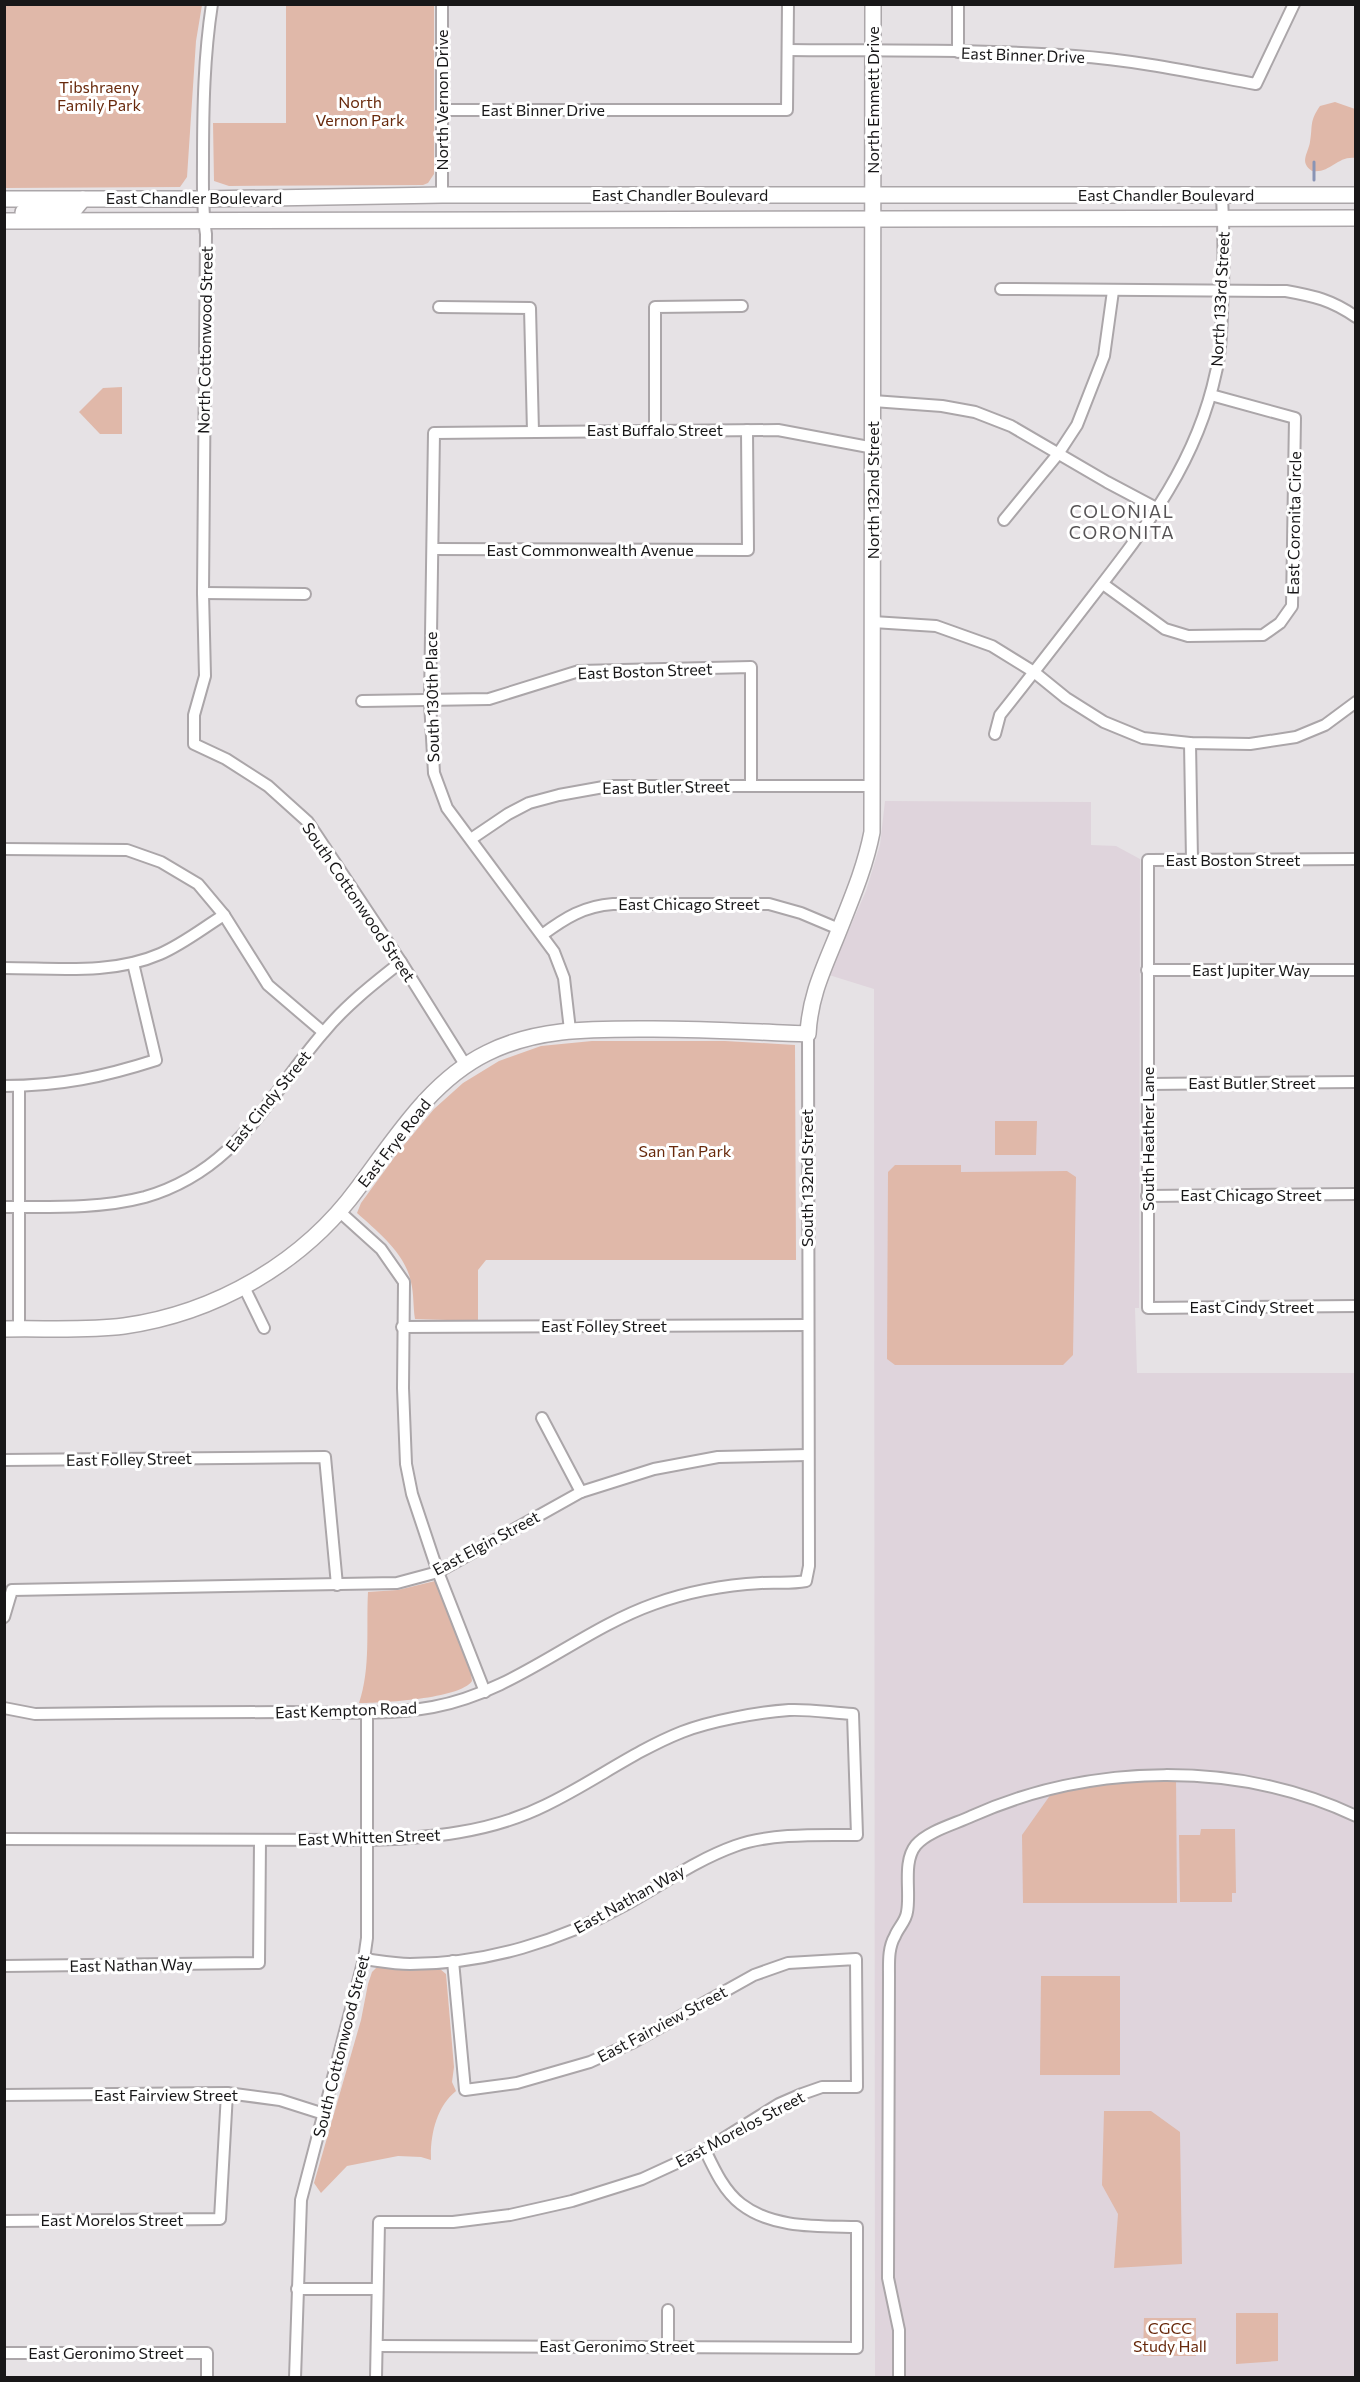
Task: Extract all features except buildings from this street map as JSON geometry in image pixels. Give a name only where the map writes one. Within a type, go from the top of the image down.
[{"type":"main road","name":"North Emmett Drive","points":[[872,195],[873,4]]},
{"type":"main road","name":"East Chandler Boulevard","points":[[4,199],[203,199],[442,195],[1356,195]]},
{"type":"main road","name":"North 132nd Street","points":[[872,195],[874,786]]},
{"type":"main road","points":[[9,221],[20,212],[74,210],[83,199]]},
{"type":"main road","name":"East Chandler Boulevard","points":[[9,221],[1356,218]]},
{"type":"main road","name":"South 132nd Street","points":[[808,1034],[809,1017],[817,981],[840,929],[869,850],[874,786]]},
{"type":"main road","name":"East Frye Road","points":[[12,1328],[97,1328],[150,1321],[197,1307],[244,1287],[292,1256],[340,1212],[422,1104],[443,1084],[486,1054],[511,1044],[545,1034],[570,1030],[685,1028],[808,1034]]},
{"type":"street","name":"North Cottonwood Street","points":[[205,676],[203,592],[206,251],[203,220],[204,88],[207,36],[212,4]]},
{"type":"street","name":"North Vernon Drive","points":[[442,4],[442,195]]},
{"type":"street","points":[[788,4],[788,50]]},
{"type":"street","points":[[958,4],[958,52]]},
{"type":"street","name":"East Binner Drive","points":[[442,110],[787,110],[788,50],[1077,56],[1135,62],[1256,84],[1294,4]]},
{"type":"street","name":"North 133rd Street","points":[[995,734],[1000,716],[1130,550],[1156,508],[1179,477],[1197,437],[1217,369],[1223,290],[1222,195]]},
{"type":"street","points":[[1001,289],[1286,291],[1320,297],[1356,317]]},
{"type":"street","points":[[1004,520],[1058,454],[1077,425],[1104,356],[1113,291]]},
{"type":"street","points":[[655,430],[655,307],[742,306]]},
{"type":"street","points":[[439,308],[530,308],[533,432]]},
{"type":"street","name":"East Coronita Circle","points":[[1102,584],[1165,629],[1188,636],[1263,635],[1280,623],[1292,606],[1296,418],[1211,395]]},
{"type":"street","points":[[873,401],[942,406],[975,412],[1011,426],[1156,508]]},
{"type":"street","name":"East Commonwealth Avenue","points":[[433,549],[748,550],[747,430]]},
{"type":"street","name":"East Buffalo Street","points":[[434,433],[778,430],[874,448]]},
{"type":"street","name":"South 130th Place","points":[[434,433],[430,702],[432,757],[436,781],[447,808],[554,952],[564,978],[570,1030]]},
{"type":"street","points":[[203,592],[305,594]]},
{"type":"street","points":[[873,622],[936,626],[992,646],[1034,672],[1066,698],[1104,722],[1143,738],[1190,743],[1250,744],[1296,737],[1325,725],[1356,702]]},
{"type":"street","name":"East Boston Street","points":[[362,701],[430,702],[489,699],[579,671],[751,668],[751,786]]},
{"type":"street","name":"South Cottonwood Street","points":[[205,676],[194,715],[194,744],[226,759],[268,786],[308,822],[401,962],[466,1066]]},
{"type":"street","points":[[1190,743],[1192,860]]},
{"type":"street","name":"East Butler Street","points":[[471,839],[529,803],[609,786],[874,786]]},
{"type":"street","points":[[4,849],[127,850],[161,862],[198,884],[224,915],[268,985],[323,1032]]},
{"type":"street","name":"East Boston Street","points":[[1147,970],[1148,860],[1356,860]]},
{"type":"street","name":"East Chicago Street","points":[[543,935],[580,910],[613,904],[769,904],[801,913],[840,929]]},
{"type":"street","points":[[4,968],[109,968],[133,963],[159,955],[224,915]]},
{"type":"street","name":"East Cindy Street","points":[[4,1207],[104,1205],[146,1196],[184,1181],[217,1161],[240,1139],[323,1032],[359,996],[401,962]]},
{"type":"street","points":[[4,1086],[72,1083],[156,1060],[133,963]]},
{"type":"street","name":"East Jupiter Way","points":[[1147,970],[1356,970]]},
{"type":"street","name":"South Heather Lane","points":[[1147,970],[1148,1308]]},
{"type":"street","name":"South 132nd Street","points":[[806,1581],[808,1566],[808,1034]]},
{"type":"street","name":"East Butler Street","points":[[1148,1084],[1356,1082]]},
{"type":"street","points":[[12,1328],[20,1207],[19,1086]]},
{"type":"street","name":"East Chicago Street","points":[[1147,1196],[1356,1194]]},
{"type":"street","points":[[340,1212],[381,1249],[404,1282],[402,1328],[406,1464],[412,1494],[438,1572],[485,1692]]},
{"type":"street","points":[[244,1287],[264,1328]]},
{"type":"street","name":"East Cindy Street","points":[[1148,1308],[1356,1306]]},
{"type":"street","name":"East Folley Street","points":[[402,1328],[807,1325]]},
{"type":"street","points":[[542,1418],[581,1492]]},
{"type":"street","name":"East Elgin Street","points":[[4,1617],[12,1590],[397,1584],[438,1572],[581,1492],[654,1469],[718,1457],[808,1455]]},
{"type":"street","name":"East Folley Street","points":[[4,1460],[326,1457],[337,1585]]},
{"type":"street","name":"East Kempton Road","points":[[4,1708],[35,1714],[367,1712],[434,1707],[485,1692],[551,1658],[615,1620],[654,1604],[680,1596],[728,1587],[762,1582],[790,1584],[806,1581]]},
{"type":"street","name":"East Whitten Street","points":[[4,1839],[368,1840],[417,1838],[465,1832],[511,1819],[545,1806],[648,1747],[684,1731],[742,1717],[789,1710],[853,1714],[857,1835]]},
{"type":"street","name":"South Cottonwood Street","points":[[295,2378],[301,2200],[364,1959],[367,1938],[367,1712]]},
{"type":"street","points":[[899,2378],[899,2330],[888,2278],[889,1959],[894,1936],[907,1915],[909,1856],[916,1844],[993,1807],[1046,1789],[1142,1774],[1252,1783],[1301,1794],[1356,1816]]},
{"type":"street","name":"East Nathan Way","points":[[364,1959],[409,1964],[453,1961],[520,1949],[584,1927],[688,1867],[737,1845],[788,1836],[857,1835]]},
{"type":"street","name":"East Nathan Way","points":[[4,1966],[259,1963],[260,1840]]},
{"type":"street","name":"East Fairview Street","points":[[453,1961],[465,2090],[517,2083],[590,2062],[634,2042],[754,1975],[788,1963],[856,1959],[857,2087]]},
{"type":"street","name":"East Morelos Street","points":[[376,2289],[379,2222],[453,2222],[510,2216],[572,2202],[642,2179],[705,2150],[779,2104],[802,2094],[822,2087],[857,2087]]},
{"type":"street","name":"East Fairview Street","points":[[4,2095],[227,2093],[280,2100],[324,2114]]},
{"type":"street","name":"East Morelos Street","points":[[4,2221],[220,2220],[227,2093]]},
{"type":"street","name":"East Geronimo Street","points":[[377,2346],[857,2348],[857,2227],[806,2225],[774,2220],[741,2204],[716,2174],[705,2150]]},
{"type":"street","points":[[297,2289],[376,2289],[376,2378]]},
{"type":"street","points":[[668,2310],[668,2346]]},
{"type":"street","name":"East Geronimo Street","points":[[4,2353],[207,2353],[207,2378]]},
{"type":"shaded area","points":[[885,801],[1091,802],[1091,845],[1116,846],[1140,859],[1139,1308],[1135,1308],[1137,1373],[1355,1373],[1355,2377],[875,2377],[874,989],[829,975],[866,891],[880,845]]},
{"type":"green space","name":"Tibshraeny Family Park","points":[[4,5],[202,5],[196,41],[187,177],[180,187],[5,188]]},
{"type":"green space","name":"North Vernon Park","points":[[286,5],[434,5],[434,174],[428,183],[423,185],[229,186],[214,181],[213,123],[286,123]]},
{"type":"green space","points":[[1335,102],[1355,109],[1355,158],[1343,160],[1324,170],[1312,171],[1308,168],[1305,158],[1313,120],[1320,106]]},
{"type":"green space","points":[[122,387],[122,434],[100,434],[79,412],[103,388]]},
{"type":"green space","name":"San Tan Park","points":[[592,1041],[725,1041],[795,1045],[796,1260],[486,1260],[478,1270],[478,1321],[415,1319],[408,1271],[390,1244],[357,1213],[361,1203],[399,1151],[434,1109],[463,1083],[499,1061],[541,1046]]},
{"type":"green space","points":[[995,1121],[1037,1121],[1036,1155],[995,1155]]},
{"type":"green space","points":[[895,1165],[961,1165],[961,1172],[1067,1171],[1076,1177],[1073,1355],[1063,1365],[895,1365],[887,1359],[888,1172]]},
{"type":"green space","points":[[435,1581],[471,1673],[472,1681],[465,1687],[437,1696],[359,1703],[367,1662],[368,1592],[398,1590]]},
{"type":"green space","points":[[1176,1776],[1177,1903],[1023,1903],[1022,1835],[1056,1787]]},
{"type":"green space","points":[[1201,1829],[1235,1829],[1236,1893],[1232,1893],[1232,1902],[1180,1902],[1179,1835],[1200,1835]]},
{"type":"green space","points":[[377,1967],[440,1969],[446,1974],[454,2067],[452,2082],[456,2091],[444,2105],[436,2122],[431,2160],[398,2156],[347,2166],[321,2193],[314,2183],[361,2020],[368,1984],[372,1972]]},
{"type":"green space","points":[[1041,1976],[1120,1976],[1120,2075],[1040,2075]]},
{"type":"green space","points":[[1104,2111],[1151,2111],[1180,2132],[1182,2264],[1114,2268],[1118,2214],[1102,2185]]},
{"type":"green space","points":[[1236,2313],[1278,2313],[1278,2361],[1236,2364]]},
{"type":"green space","name":"CGCC Study Hall","points":[[1144,2318],[1196,2318],[1196,2356],[1143,2356]]},
{"type":"waterway","points":[[1314,162],[1314,180]]},
{"type":"district","name":"COLONIAL CORONITA","points":[[1122,522]]}]
